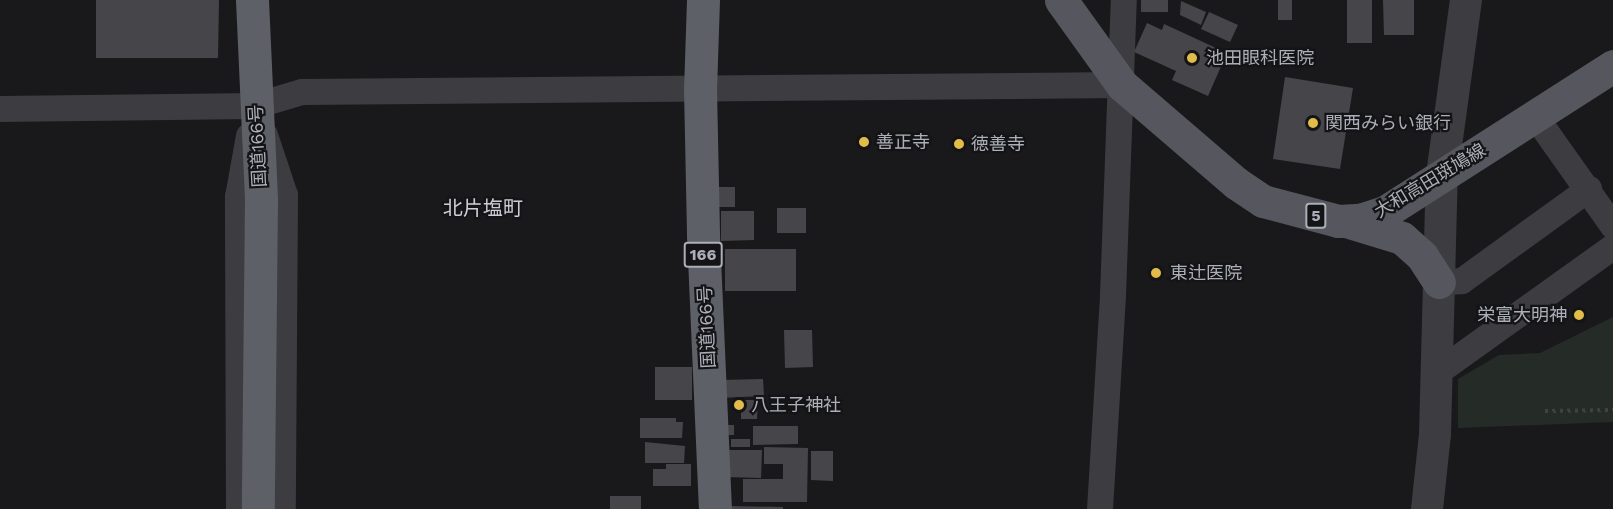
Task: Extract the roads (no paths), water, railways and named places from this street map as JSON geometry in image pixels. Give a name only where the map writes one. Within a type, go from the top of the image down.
[{"type":"highway","name":"国道166号","points":[[252,0],[261,201],[258,509]]},
{"type":"highway","name":"国道166号","points":[[703,0],[700,88],[715,509]]},
{"type":"main road","name":"大和高田斑鳩線","points":[[1061,0],[1122,85],[1204,157],[1263,201],[1349,222],[1385,212],[1613,66]]},
{"type":"main road","points":[[1349,222],[1402,238],[1422,256],[1439,282]]},
{"type":"street","points":[[1100,509],[1122,85],[1124,0]]},
{"type":"street","points":[[1427,509],[1437,373],[1442,175],[1466,0]]},
{"type":"street","points":[[0,110],[255,106],[302,92],[1122,85]]},
{"type":"street","points":[[238,509],[238,197],[255,106]]},
{"type":"street","points":[[255,106],[285,195],[283,509]]},
{"type":"street","points":[[1535,116],[1589,189],[1613,226]]},
{"type":"street","points":[[1439,282],[1462,281],[1589,189]]},
{"type":"street","points":[[1437,373],[1613,247]]},
{"type":"place","name":"池田眼科医院","points":[[1192,58]]},
{"type":"place","name":"関西みらい銀行","points":[[1313,123]]},
{"type":"place","name":"善正寺","points":[[864,142]]},
{"type":"place","name":"徳善寺","points":[[959,144]]},
{"type":"place","name":"東辻医院","points":[[1156,273]]},
{"type":"place","name":"栄富大明神","points":[[1579,315]]},
{"type":"place","name":"八王子神社","points":[[739,405]]},
{"type":"district","name":"北片塩町","points":[[483,208]]}]
